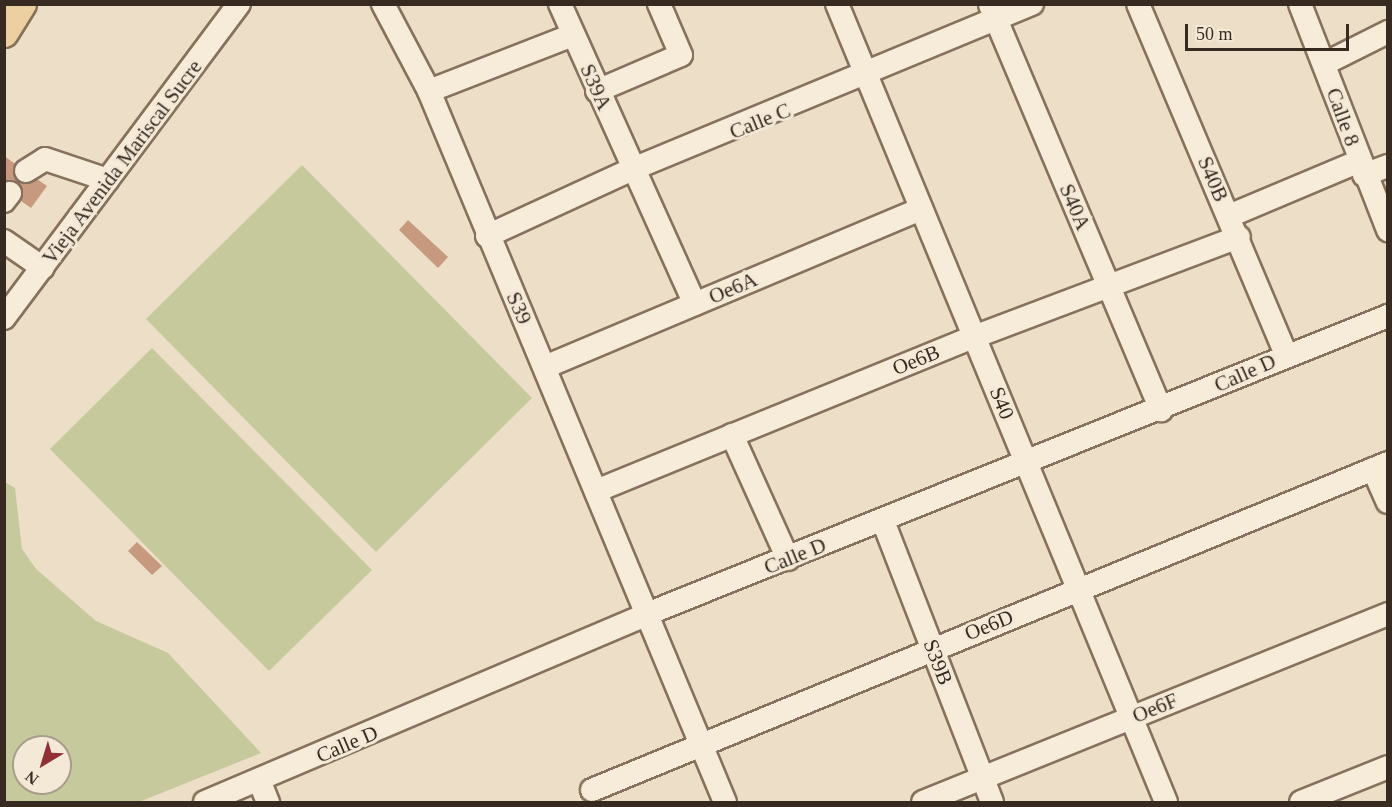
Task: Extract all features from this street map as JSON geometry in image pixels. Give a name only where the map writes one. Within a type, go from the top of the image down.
[{"type":"main road","points":[[4,33],[22,4]]},
{"type":"street","name":"Vieja Avenida Mariscal Sucre","points":[[4,318],[239,4]]},
{"type":"street","name":"S39","points":[[384,4],[429,91],[725,802]]},
{"type":"street","name":"S39A","points":[[560,4],[597,91],[695,304]]},
{"type":"street","points":[[597,91],[681,55],[659,4]]},
{"type":"street","name":"S40","points":[[837,4],[1166,802]]},
{"type":"street","name":"Calle C","points":[[488,236],[633,169],[867,77],[993,12],[1032,4]]},
{"type":"street","name":"S40B","points":[[1138,4],[1239,237],[1286,355]]},
{"type":"street","name":"Calle 8","points":[[1300,4],[1388,230]]},
{"type":"street","name":"S40A","points":[[993,12],[1161,410]]},
{"type":"street","points":[[1324,64],[1388,32]]},
{"type":"street","points":[[429,91],[573,34]]},
{"type":"street","points":[[26,171],[45,159],[108,180]]},
{"type":"street","points":[[1228,216],[1362,168],[1388,166]]},
{"type":"street","name":"Oe6A","points":[[545,367],[921,209]]},
{"type":"street","name":"Oe6B","points":[[596,491],[974,337],[1239,237]]},
{"type":"street","points":[[4,241],[42,268]]},
{"type":"street","name":"Calle D","points":[[205,802],[647,614],[1027,464],[1161,410],[1286,355],[1388,316]]},
{"type":"street","points":[[732,435],[788,559]]},
{"type":"street","points":[[1380,466],[1388,502]]},
{"type":"street","name":"Oe6D","points":[[592,790],[700,741],[1380,466]]},
{"type":"street","name":"S39B","points":[[884,521],[992,802]]},
{"type":"street","name":"Oe6F","points":[[923,802],[1388,614]]},
{"type":"street","points":[[1313,800],[1388,767]]},
{"type":"street","points":[[259,780],[268,802]]},
{"type":"green space","points":[[302,165],[532,398],[376,552],[146,319]]},
{"type":"green space","points":[[152,348],[372,570],[269,671],[50,449]]},
{"type":"green space","points":[[5,482],[15,488],[22,549],[36,569],[96,621],[168,653],[261,753],[139,802],[5,802]]},
{"type":"building","points":[[4,156],[47,186],[31,208],[4,189]]},
{"type":"building","points":[[408,220],[448,257],[438,268],[399,230]]},
{"type":"building","points":[[137,542],[162,566],[152,575],[128,551]]}]
